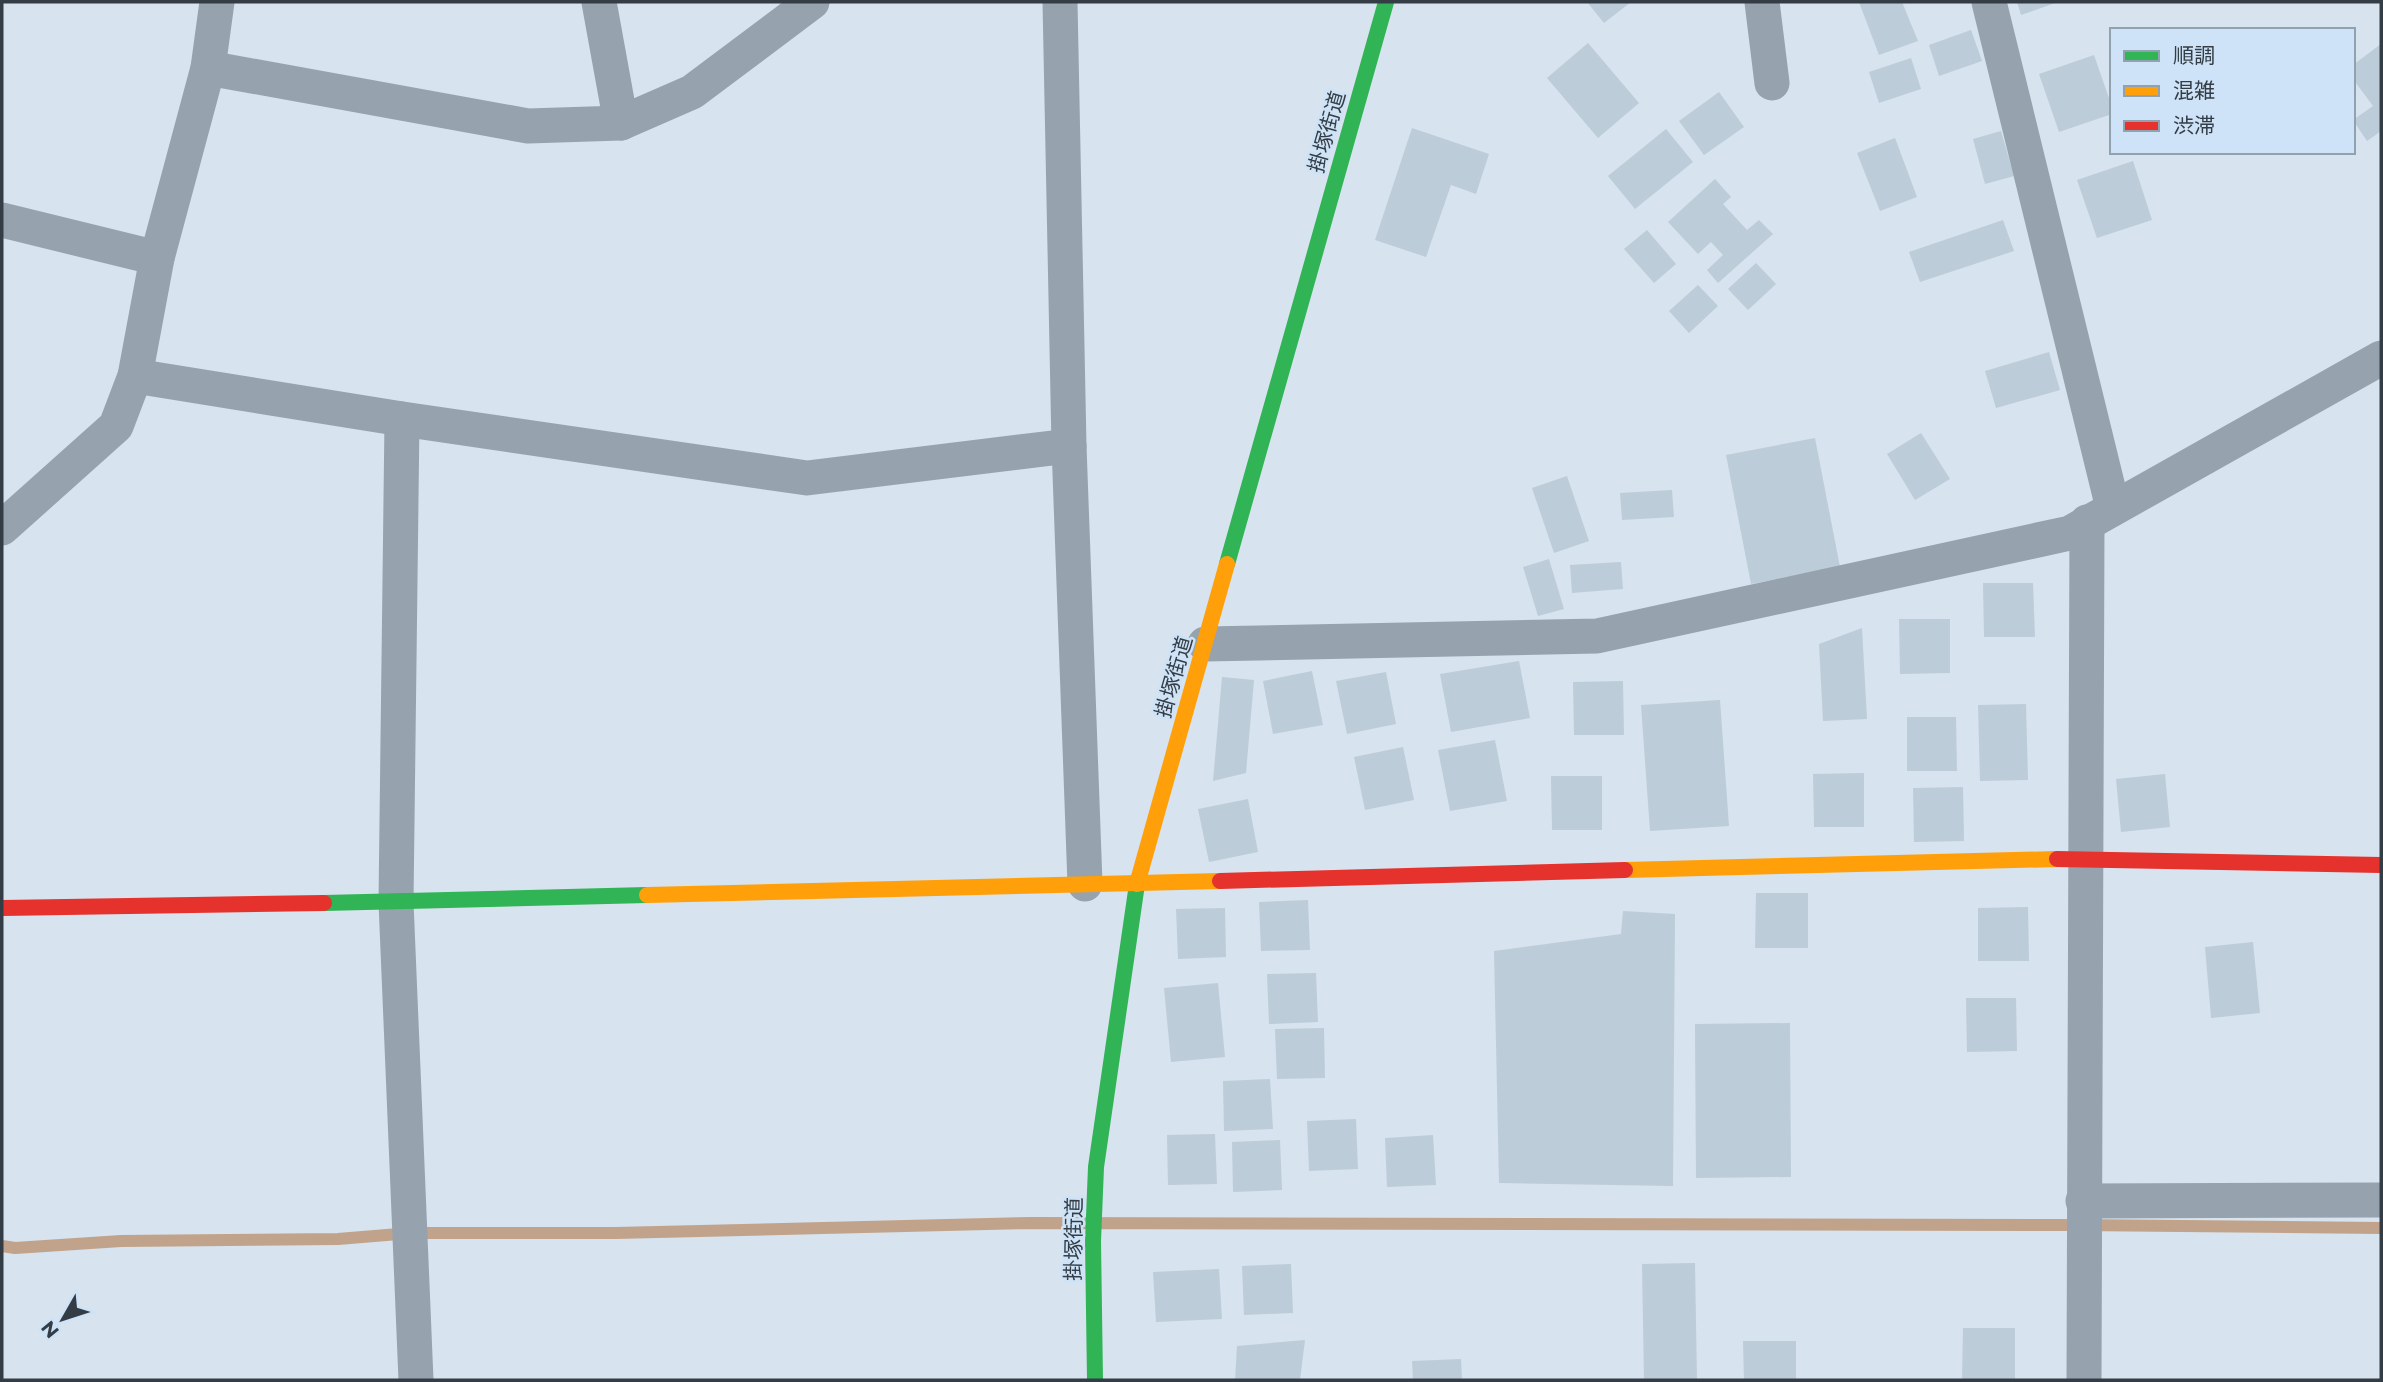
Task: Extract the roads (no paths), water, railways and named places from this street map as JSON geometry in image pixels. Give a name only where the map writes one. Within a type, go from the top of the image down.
[{"type":"main road","name":"掛塚街道","points":[[1095,1380],[1093,1241],[1096,1167],[1138,881],[1386,2]]},
{"type":"main road","points":[[2,908],[396,902],[2085,858],[2381,865]]},
{"type":"street","points":[[2,528],[116,426],[135,376],[156,258],[208,68],[217,2]]},
{"type":"street","points":[[599,2],[621,123]]},
{"type":"street","points":[[208,68],[528,126],[621,123],[692,92],[811,2]]},
{"type":"street","points":[[1060,2],[1069,446],[1085,884]]},
{"type":"street","points":[[1762,2],[1772,83]]},
{"type":"street","points":[[1989,2],[2100,515],[2085,858],[2084,1380]]},
{"type":"street","points":[[2,220],[156,258]]},
{"type":"street","points":[[1205,644],[1597,636],[2070,533],[2381,358]]},
{"type":"street","points":[[135,376],[402,419],[807,478],[1069,446]]},
{"type":"street","points":[[402,419],[396,902],[416,1380]]},
{"type":"street","points":[[2084,1214],[2381,1200]]},
{"type":"waterway","points":[[2,1246],[15,1248],[121,1241],[338,1239],[411,1233],[615,1233],[1030,1223],[2381,1228]]}]
